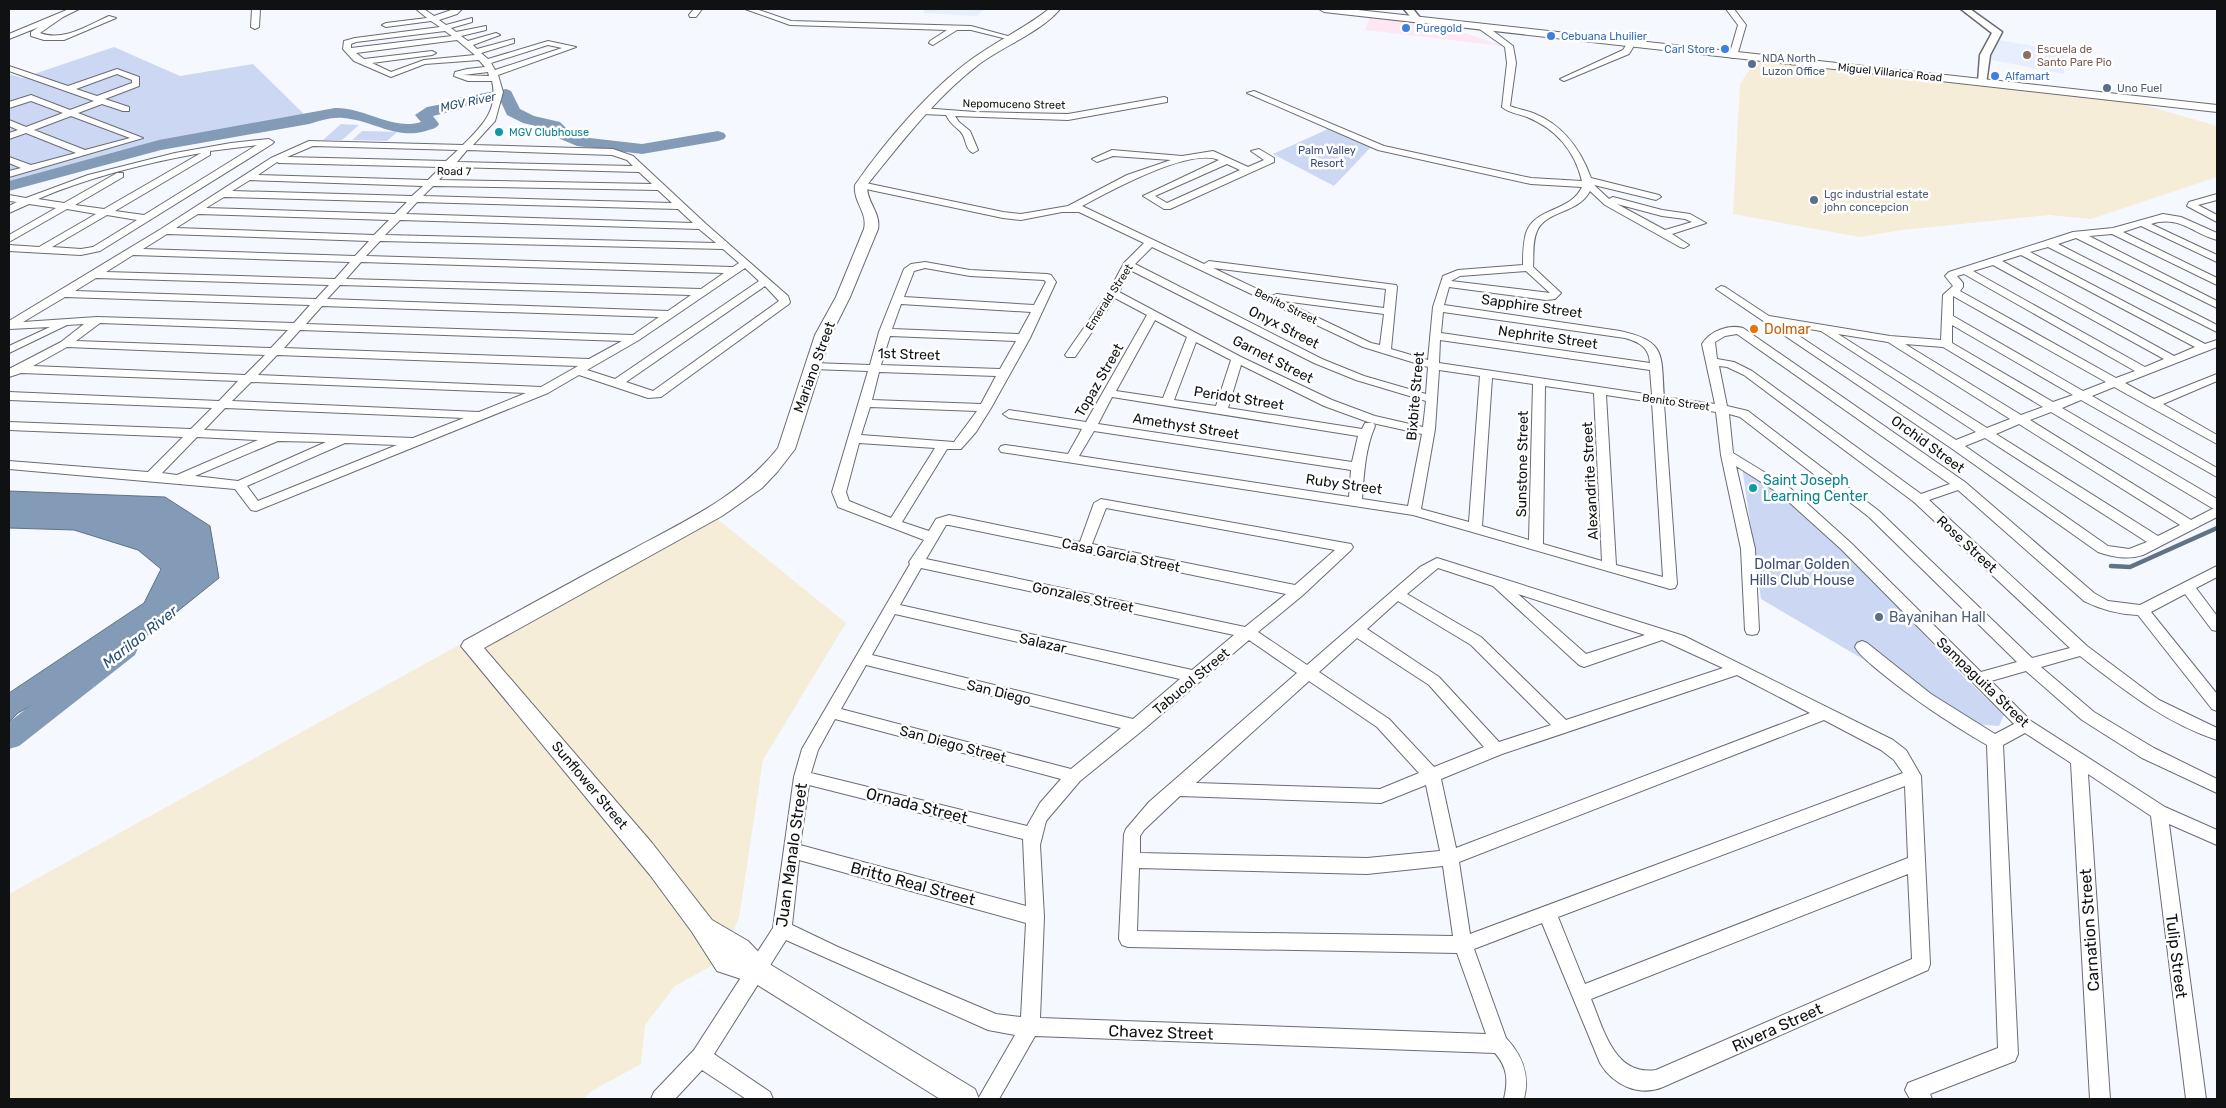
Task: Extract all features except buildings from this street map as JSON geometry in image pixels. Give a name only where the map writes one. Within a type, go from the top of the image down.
[{"type":"main road","points":[[861,185],[922,111],[975,62],[1055,9]]},
{"type":"main road","name":"Miguel Villarica Road","points":[[1324,9],[1733,56],[2217,108]]},
{"type":"main road","name":"Mariano Street","points":[[471,646],[704,518],[754,485],[777,463],[786,449],[823,335],[843,297],[871,229],[873,219],[860,194],[861,185]]},
{"type":"main road","name":"Sunflower Street","points":[[471,646],[555,743],[679,892],[726,963],[759,971],[965,1099]]},
{"type":"street","points":[[9,37],[75,9]]},
{"type":"street","points":[[254,26],[256,9]]},
{"type":"street","points":[[151,477],[274,351],[377,238],[491,121],[498,95],[480,59],[457,37],[420,9]]},
{"type":"street","points":[[386,25],[432,18],[454,13],[458,9]]},
{"type":"street","points":[[749,9],[790,24],[971,28],[1010,38]]},
{"type":"street","points":[[1408,9],[1417,19]]},
{"type":"street","points":[[1730,9],[1742,25],[1733,56]]},
{"type":"street","points":[[1965,9],[1997,32],[1985,55],[1983,82]]},
{"type":"street","points":[[59,17],[34,34],[44,37],[75,35],[112,18]]},
{"type":"street","points":[[469,20],[445,28],[355,40],[347,44],[349,52],[363,62],[391,75],[418,64],[444,60],[480,59],[572,47],[548,44],[480,59]]},
{"type":"street","points":[[1482,26],[1509,46],[1511,51],[1512,76],[1506,107],[1548,124],[1562,135],[1579,158],[1587,182],[1600,197],[1684,245]]},
{"type":"street","points":[[349,52],[457,37],[482,28]]},
{"type":"street","points":[[933,43],[955,28]]},
{"type":"street","points":[[480,59],[496,35]]},
{"type":"street","points":[[480,59],[511,41]]},
{"type":"street","points":[[1564,79],[1577,76],[1615,55],[1626,52],[1631,44]]},
{"type":"street","points":[[363,62],[454,50]]},
{"type":"street","points":[[436,52],[444,60]]},
{"type":"street","points":[[403,56],[418,64]]},
{"type":"street","points":[[9,68],[126,110]]},
{"type":"street","points":[[9,136],[72,112],[136,84],[136,78],[117,71],[68,89]]},
{"type":"street","points":[[1251,93],[1381,148],[1515,178],[1559,183],[1587,182],[1656,196]]},
{"type":"street","points":[[9,105],[31,98],[139,138],[9,174]]},
{"type":"street","name":"Nepomuceno Street","points":[[922,111],[950,114],[1068,117],[1164,100]]},
{"type":"street","points":[[950,114],[955,124],[966,131],[973,150]]},
{"type":"street","points":[[9,123],[85,153]]},
{"type":"street","points":[[9,210],[55,188],[138,164],[217,147],[268,142],[90,251],[9,248]]},
{"type":"street","points":[[9,325],[165,231],[274,160],[312,144],[613,152],[630,158],[702,226],[766,281],[784,298],[785,302],[657,394],[652,395],[579,371]]},
{"type":"street","points":[[39,250],[217,147]]},
{"type":"street","points":[[1228,160],[1148,196],[1167,207],[1271,160],[1256,151]]},
{"type":"street","points":[[1097,159],[1112,153],[1186,158]]},
{"type":"street","points":[[1072,208],[1130,177],[1186,158],[1213,154],[1248,170]]},
{"type":"street","points":[[9,160],[30,168]]},
{"type":"street","points":[[274,160],[641,169]]},
{"type":"street","points":[[9,239],[138,164]]},
{"type":"street","name":"Road 7","points":[[248,177],[431,183],[660,187]]},
{"type":"street","points":[[1528,268],[1532,230],[1539,221],[1581,197],[1587,182]]},
{"type":"street","name":"Benito Street","points":[[861,185],[1003,215],[1021,217],[1072,208],[1089,211],[1367,346],[1385,352],[1432,365],[1722,409],[1744,414],[1874,514],[2028,664],[2088,716],[2148,753],[2217,786]]},
{"type":"street","points":[[222,194],[681,206]]},
{"type":"street","points":[[1600,197],[1662,213],[1687,216],[1701,224],[1666,233]]},
{"type":"street","points":[[2217,197],[2192,204],[2192,206],[2217,219]]},
{"type":"street","points":[[9,198],[146,218]]},
{"type":"street","points":[[194,212],[702,226]]},
{"type":"street","points":[[1946,344],[1948,295],[1958,288],[1958,283],[1950,276],[1964,270],[2077,234],[2114,232],[2158,218],[2170,218],[2185,222],[2217,237]]},
{"type":"street","points":[[2144,224],[2217,259]]},
{"type":"street","points":[[165,231],[725,246]]},
{"type":"street","points":[[2114,232],[2217,282]]},
{"type":"street","points":[[2077,234],[2217,305]]},
{"type":"street","name":"Emerald Street","points":[[1071,355],[1113,293],[1128,265],[1151,242]]},
{"type":"street","points":[[2049,243],[2217,329]]},
{"type":"street","points":[[131,252],[735,270]]},
{"type":"street","points":[[2022,252],[2205,348]]},
{"type":"street","points":[[1994,261],[2174,360]]},
{"type":"street","points":[[239,485],[256,507],[544,390],[635,338],[700,292],[746,263]]},
{"type":"street","points":[[1196,263],[1392,287],[1385,352]]},
{"type":"street","points":[[856,439],[957,446],[970,432],[986,408],[1024,338],[1051,282],[1047,277],[970,273],[925,265],[909,269],[874,367],[856,439],[839,492],[843,504],[931,536]]},
{"type":"street","name":"Onyx Street","points":[[1128,265],[1318,361],[1360,378],[1432,399]]},
{"type":"street","points":[[1528,268],[1555,290],[1555,296],[1546,297],[1446,283],[1450,276],[1458,273],[1528,268]]},
{"type":"street","points":[[1964,270],[2144,371]]},
{"type":"street","points":[[92,275],[339,280],[700,292]]},
{"type":"street","points":[[617,383],[766,281]]},
{"type":"street","name":"Bixbite Street","points":[[1414,511],[1428,432],[1432,399],[1432,365],[1440,308],[1446,283]]},
{"type":"street","points":[[1722,289],[1955,445],[2103,549],[2128,554],[2138,552],[2217,512]]},
{"type":"street","points":[[1954,292],[2152,404],[2215,436]]},
{"type":"street","name":"Garnet Street","points":[[1113,293],[1237,359],[1328,403],[1372,419],[1428,432]]},
{"type":"street","points":[[63,294],[669,314]]},
{"type":"street","points":[[1264,296],[1390,312]]},
{"type":"street","points":[[897,300],[1039,309]]},
{"type":"street","name":"Sapphire Street","points":[[1440,308],[1620,334],[1645,342],[1652,348],[1655,353],[1657,367]]},
{"type":"street","name":"Topaz Street","points":[[1071,460],[1153,314]]},
{"type":"street","points":[[1946,317],[2217,473]]},
{"type":"street","points":[[1764,318],[1890,339],[1946,344],[2217,505]]},
{"type":"street","points":[[9,325],[97,320],[296,325],[635,338]]},
{"type":"street","points":[[14,372],[65,344],[97,320]]},
{"type":"street","points":[[9,350],[68,322]]},
{"type":"street","points":[[1821,328],[2157,542]]},
{"type":"street","name":"Orchid Street","points":[[1712,362],[1708,344],[1710,338],[1715,335],[1739,330],[1960,485],[2089,598],[2104,605],[2121,609],[2142,610]]},
{"type":"street","points":[[885,332],[1024,338]]},
{"type":"street","points":[[1167,402],[1193,335]]},
{"type":"street","name":"Nephrite Street","points":[[1436,336],[1657,367]]},
{"type":"street","points":[[1890,339],[2190,525]]},
{"type":"street","points":[[1955,445],[2217,343]]},
{"type":"street","points":[[65,344],[593,363]]},
{"type":"street","points":[[1221,410],[1237,359]]},
{"type":"street","points":[[1712,362],[1722,409],[1727,455],[1748,549],[1752,630]]},
{"type":"street","name":"Rose Street","points":[[1712,362],[1730,364],[1748,373],[1919,499],[2082,650],[2154,704],[2217,734]]},
{"type":"street","name":"1st Street","points":[[813,366],[1004,373]]},
{"type":"street","points":[[1657,367],[1659,400]]},
{"type":"street","points":[[14,372],[247,378],[544,390]]},
{"type":"street","points":[[1475,529],[1486,374]]},
{"type":"street","points":[[2152,404],[2217,377]]},
{"type":"street","name":"Sunstone Street","points":[[1536,547],[1539,382]]},
{"type":"street","name":"Alexandrite Street","points":[[1600,392],[1609,568]]},
{"type":"street","name":"Peridot Street","points":[[1108,393],[1365,433]]},
{"type":"street","points":[[9,396],[220,406],[481,415]]},
{"type":"street","name":"Ruby Street","points":[[1005,449],[1414,511],[1670,584],[1659,400]]},
{"type":"street","points":[[864,403],[986,408]]},
{"type":"street","name":"Amethyst Street","points":[[1009,414],[1358,467]]},
{"type":"street","points":[[1355,502],[1358,467],[1365,433],[1372,419]]},
{"type":"street","points":[[9,426],[417,442]]},
{"type":"street","points":[[180,479],[276,436]]},
{"type":"street","points":[[9,465],[239,485],[343,440]]},
{"type":"street","points":[[894,524],[943,445]]},
{"type":"street","name":"Sampaguita Street","points":[[1727,455],[1785,491],[1846,546],[2024,725],[2159,812],[2217,838]]},
{"type":"street","points":[[1919,499],[1960,485]]},
{"type":"street","name":"Tabucol Street","points":[[1031,834],[1036,823],[1061,789],[1074,776],[1298,592],[1346,546],[1101,503],[1084,548]]},
{"type":"street","name":"Juan Manalo Street","points":[[661,1099],[701,1057],[759,971],[782,929],[802,777],[810,748],[931,536],[944,520]]},
{"type":"street","name":"Casa Garcia Street","points":[[944,520],[1298,592]]},
{"type":"street","name":"Gonzales Street","points":[[916,562],[1249,632]]},
{"type":"street","points":[[1547,912],[1580,995],[1918,862],[1913,776],[1900,755],[1887,745],[1679,640],[1437,563],[1425,570],[1308,671],[1180,789],[1140,822],[1132,834],[1128,939],[1463,946],[1547,912],[1913,776]]},
{"type":"street","points":[[2217,571],[2142,610],[2217,705]]},
{"type":"street","points":[[1496,582],[1584,661],[1661,635]]},
{"type":"street","points":[[2188,587],[2217,626]]},
{"type":"street","points":[[1397,594],[1476,641],[1564,728]]},
{"type":"street","name":"Salazar","points":[[891,608],[1195,676]]},
{"type":"street","points":[[1357,630],[1434,681],[1496,749]]},
{"type":"street","points":[[1249,632],[1383,722],[1432,776],[1450,858],[1463,946],[1499,1044],[1511,1056],[1516,1070],[1518,1086],[1514,1099]]},
{"type":"street","points":[[1862,646],[1897,678],[1962,724],[1995,742]]},
{"type":"street","points":[[1977,679],[2082,650]]},
{"type":"street","name":"San Diego","points":[[862,658],[1137,726]]},
{"type":"street","points":[[1180,789],[1381,796],[1496,749],[1738,669]]},
{"type":"street","name":"San Diego Street","points":[[831,712],[1074,776]]},
{"type":"street","points":[[1131,860],[1367,866],[1450,858],[1824,714]]},
{"type":"street","points":[[1995,742],[2024,725]]},
{"type":"street","points":[[1918,1095],[2008,1054],[1995,742]]},
{"type":"street","name":"Carnation Street","points":[[2079,762],[2100,1099]]},
{"type":"street","name":"Ornada Street","points":[[802,777],[1031,834]]},
{"type":"street","name":"Tulip Street","points":[[2159,812],[2196,1099]]},
{"type":"street","points":[[988,1099],[1030,1028],[1035,917],[1031,834]]},
{"type":"street","name":"Britto Real Street","points":[[791,850],[1035,917]]},
{"type":"street","name":"Rivera Street","points":[[1580,995],[1607,1056],[1615,1069],[1628,1078],[1643,1082],[1656,1080],[1921,964],[1918,862]]},
{"type":"street","name":"Chavez Street","points":[[782,929],[832,953],[995,1023],[1030,1028],[1499,1044]]},
{"type":"street","points":[[701,1057],[763,1099]]},
{"type":"shaded area","points":[[925,9],[984,9],[977,16],[924,13]]},
{"type":"shaded area","points":[[1371,15],[1432,22],[1503,46],[1365,30]]},
{"type":"shaded area","name":"Escuela de Santo Pare Pio","points":[[1998,40],[2064,51],[2064,74],[1987,59]]},
{"type":"shaded area","points":[[1756,60],[2120,98],[2217,126],[2217,177],[2091,219],[2049,215],[1902,230],[1860,237],[1733,214],[1740,84]]},
{"type":"shaded area","points":[[705,509],[846,623],[763,760],[739,918],[719,962],[675,986],[645,1025],[641,1064],[590,1092],[584,1099],[9,1099],[9,894]]},
{"type":"green space","points":[[114,47],[180,76],[253,64],[308,118],[163,144],[9,184],[9,74],[22,78]]},
{"type":"green space","points":[[341,124],[359,125],[342,140],[323,140]]},
{"type":"green space","name":"Palm Valley Resort","points":[[1328,129],[1371,147],[1334,186],[1273,154]]},
{"type":"green space","points":[[362,131],[397,132],[387,141],[352,140]]},
{"type":"green space","name":"Dolmar Golden Hills Club House","points":[[1742,466],[1779,487],[1842,548],[1959,672],[2004,715],[1999,726],[1973,724],[1761,599]]},
{"type":"water","points":[[9,491],[165,497],[210,526],[219,578],[122,656],[18,713],[9,722],[9,693],[144,603],[161,569],[138,550],[74,530],[9,528]]},
{"type":"waterway","name":"MGV River","points":[[9,186],[159,145],[309,119],[331,113],[355,115],[397,128],[419,128],[431,124],[423,115],[433,110],[452,107],[463,101],[506,94],[513,112],[529,120],[554,125],[564,135],[577,141],[642,149],[718,136]]},
{"type":"waterway","points":[[2111,566],[2130,567],[2217,528]]},
{"type":"waterway","name":"Marilao River","points":[[9,738],[125,648]]},
{"type":"place","name":"Puregold","points":[[1406,28]]},
{"type":"place","name":"Cebuana Lhuilier","points":[[1551,36]]},
{"type":"place","name":"Carl Store","points":[[1725,49]]},
{"type":"place","name":"Escuela de Santo Pare Pio","points":[[2027,55]]},
{"type":"place","name":"NDA North Luzon Office","points":[[1752,64]]},
{"type":"place","name":"Alfamart","points":[[1995,76]]},
{"type":"place","name":"Uno Fuel","points":[[2107,88]]},
{"type":"place","name":"MGV Clubhouse","points":[[499,132]]},
{"type":"place","name":"Lgc industrial estate john concepcion","points":[[1814,200]]},
{"type":"place","name":"Dolmar","points":[[1754,329]]},
{"type":"place","name":"Saint Joseph Learning Center","points":[[1753,488]]},
{"type":"place","name":"Bayanihan Hall","points":[[1879,617]]}]
